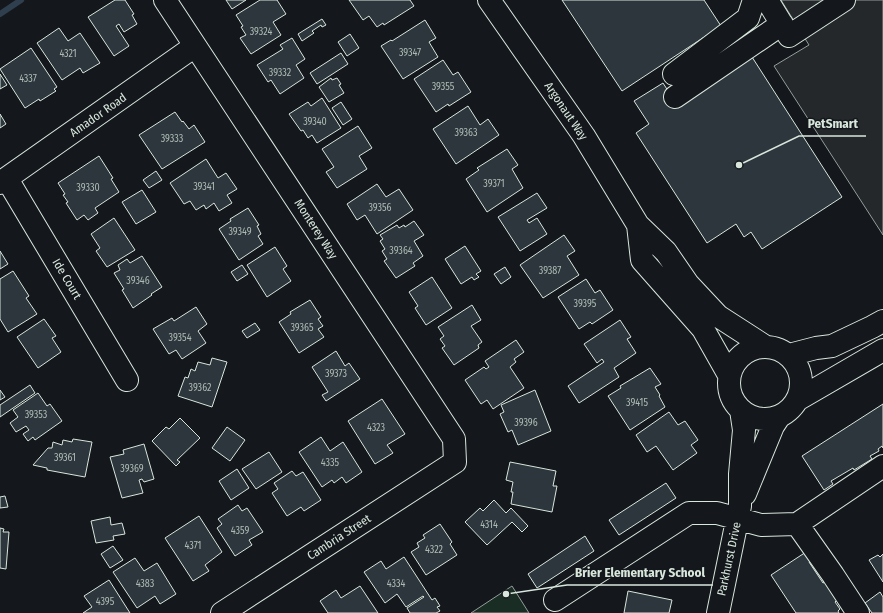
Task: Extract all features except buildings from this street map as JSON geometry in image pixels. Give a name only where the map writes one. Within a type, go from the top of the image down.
[{"type":"street","name":"Monterey Way","points":[[165,0],[454,439],[455,462]]},
{"type":"street","name":"Argonaut Way","points":[[490,0],[584,136],[638,225],[666,252],[688,284],[718,316],[766,347]]},
{"type":"street","points":[[674,74],[748,18],[754,0]]},
{"type":"street","points":[[767,0],[789,36],[844,0]]},
{"type":"street","points":[[675,97],[782,24]]},
{"type":"street","name":"Amador Road","points":[[4,181],[196,46]]},
{"type":"street","name":"Ide Court","points":[[4,181],[127,380]]},
{"type":"street","name":"Argonaut Way","points":[[638,225],[642,260],[702,329],[729,375]]},
{"type":"street","points":[[789,355],[816,348],[832,346],[883,321]]},
{"type":"street","points":[[766,347],[774,348],[789,355],[800,373],[801,382],[800,392],[793,407],[779,417],[771,419],[763,419],[747,415],[740,410],[732,398],[729,375],[732,368],[742,355],[756,348],[766,347]]},
{"type":"street","points":[[797,400],[883,350]]},
{"type":"street","name":"Parkhurst Drive","points":[[739,512],[740,474],[744,430],[740,410]]},
{"type":"street","name":"Parkhurst Drive","points":[[718,613],[739,512],[773,426],[779,417]]},
{"type":"street","name":"Cambria Street","points":[[222,613],[455,462]]},
{"type":"street","points":[[555,600],[689,512],[739,512],[761,525],[797,524],[883,466]]},
{"type":"street","points":[[797,524],[858,613]]},
{"type":"green space","points":[[512,586],[529,613],[471,613]]},
{"type":"shaded area","points":[[781,0],[883,0],[883,235],[774,66],[809,45]]},
{"type":"waterway","points":[[0,14],[21,0]]},
{"type":"place","name":"PetSmart","points":[[739,165]]},
{"type":"place","name":"Brier Elementary School","points":[[506,594]]}]
